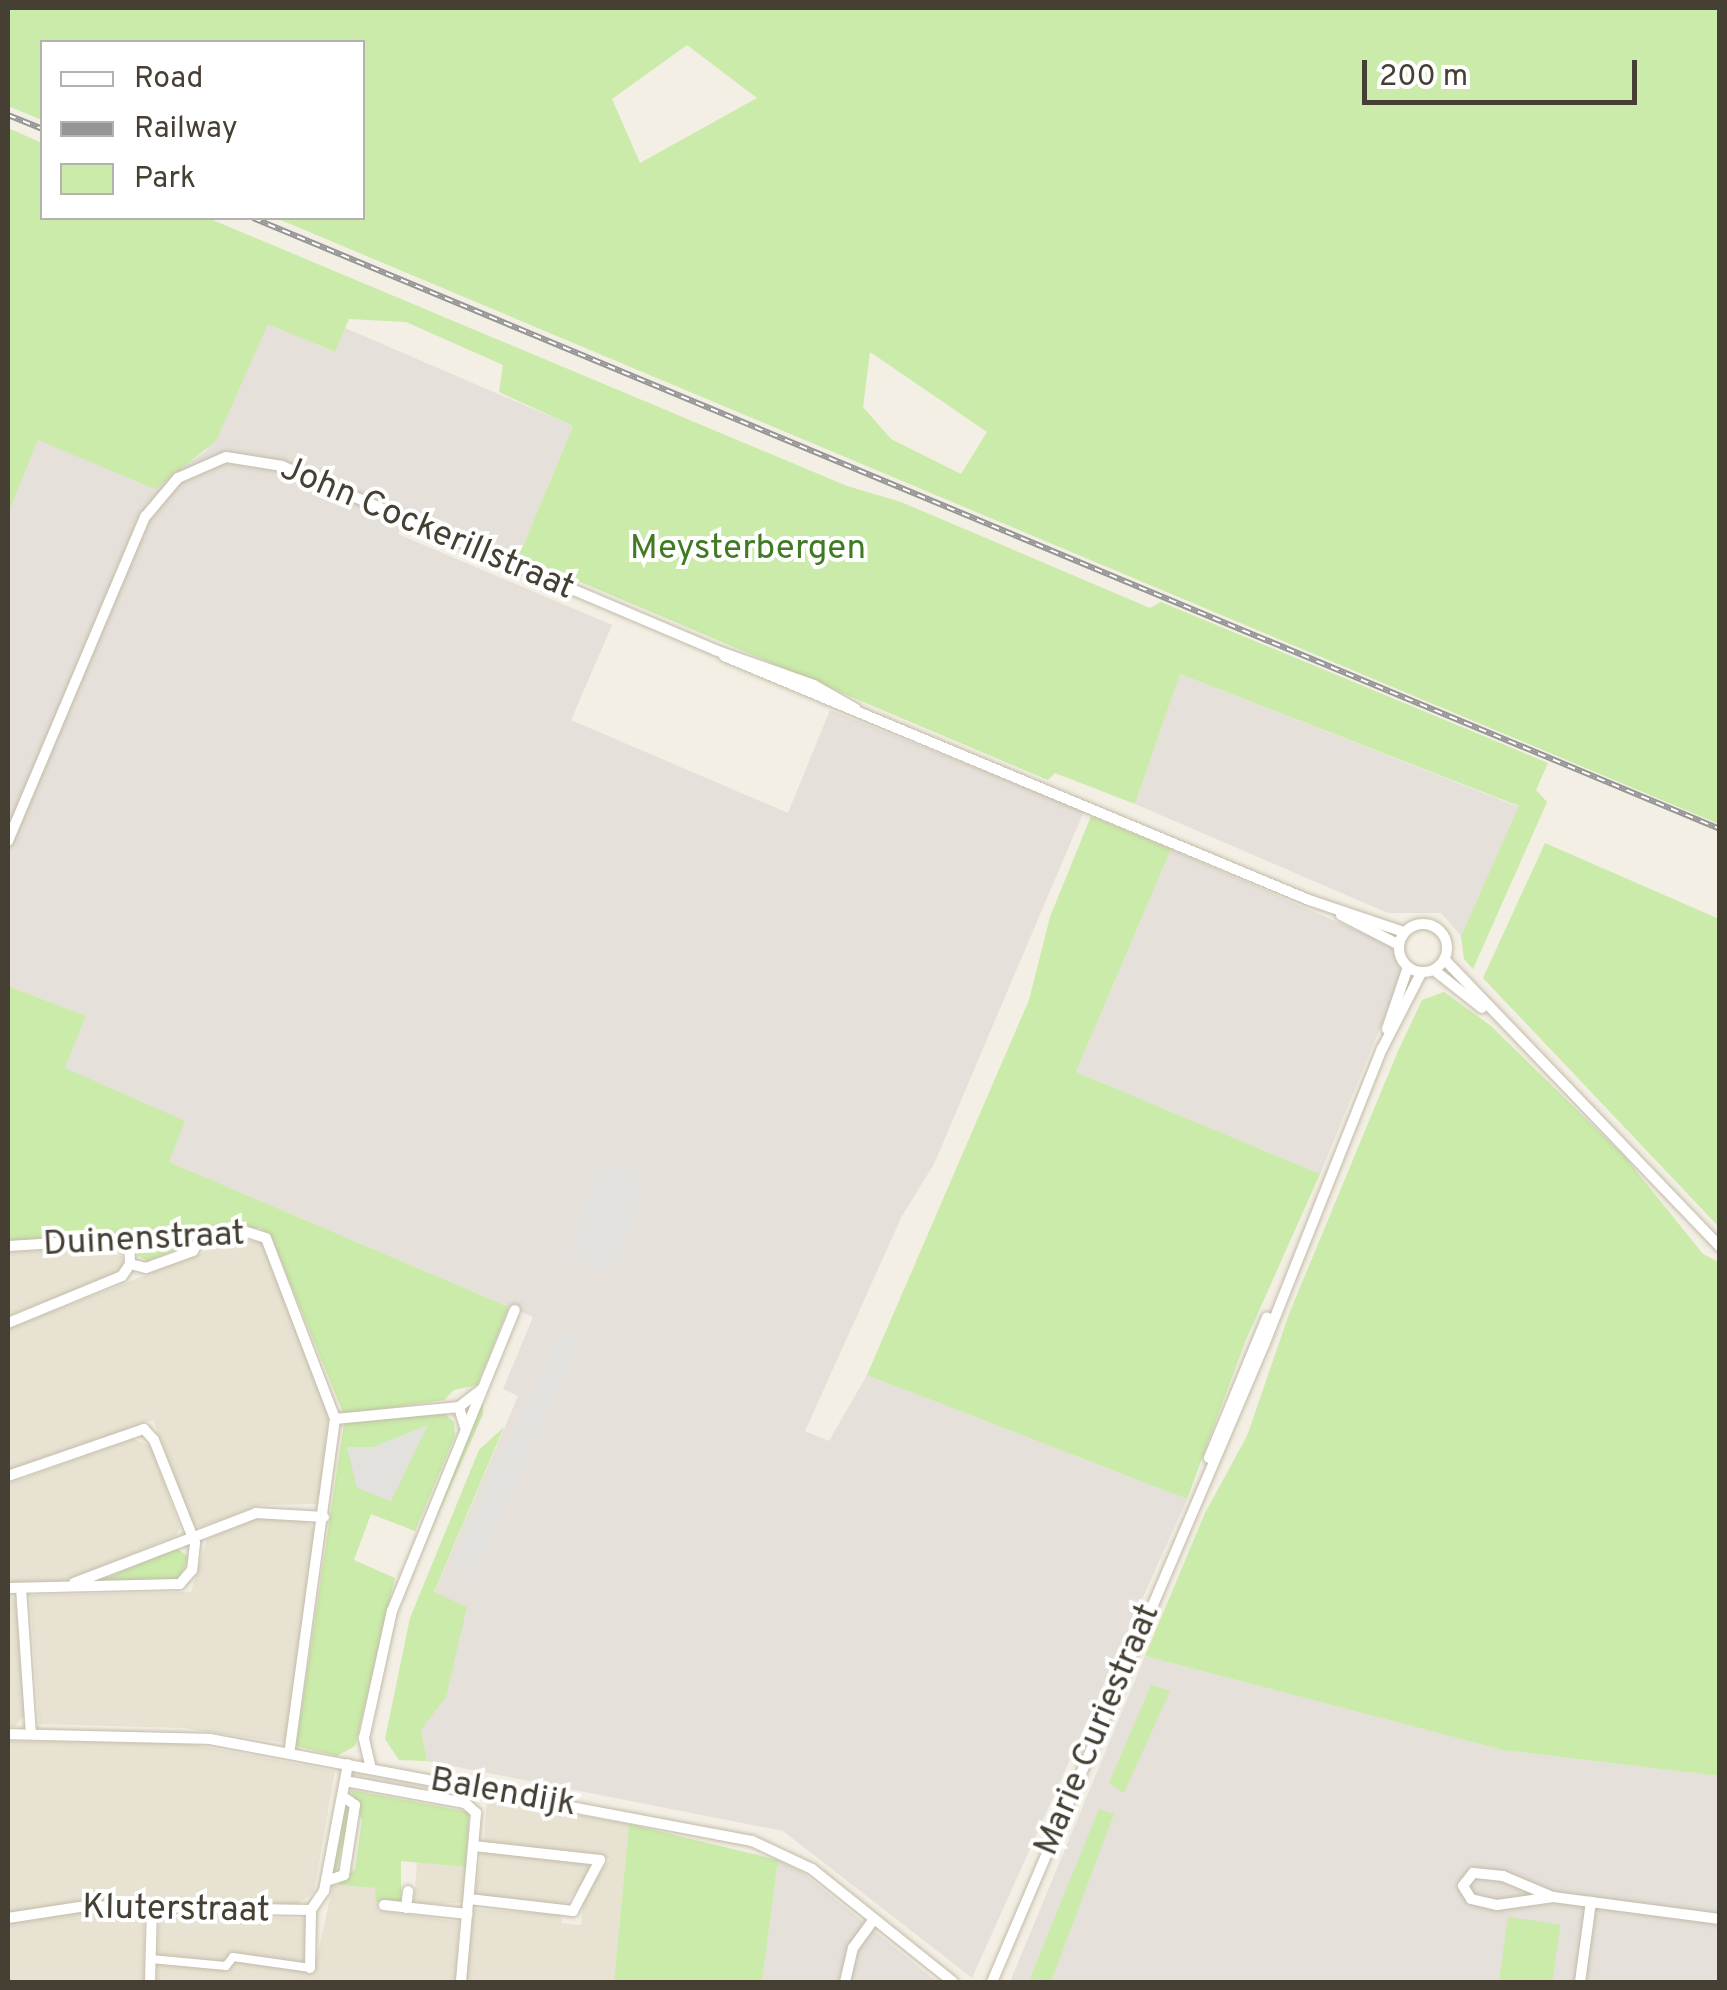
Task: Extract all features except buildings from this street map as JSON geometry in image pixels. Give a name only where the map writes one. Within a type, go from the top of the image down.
[{"type":"street","name":"John Cockerillstraat","points":[[8,841],[145,517],[165,489],[208,460],[244,457],[282,466],[715,650],[795,690],[856,709],[1327,907],[1404,932]]},
{"type":"street","name":"John Cockerillstraat","points":[[1327,907],[1399,945]]},
{"type":"street","points":[[1382,1049],[1408,967],[1399,945],[1404,932],[1434,926],[1447,944],[1445,960],[1434,970],[1421,972],[1408,967]]},
{"type":"street","points":[[1445,960],[1502,1024],[1720,1246]]},
{"type":"street","points":[[1434,970],[1502,1024]]},
{"type":"street","points":[[1382,1049],[1421,972]]},
{"type":"street","name":"Marie Curiestraat","points":[[992,1982],[1203,1478],[1264,1345],[1274,1306],[1382,1049]]},
{"type":"street","name":"Duinenstraat","points":[[8,1246],[256,1232],[266,1238],[335,1419],[289,1754]]},
{"type":"street","points":[[130,1264],[146,1268],[193,1250],[202,1234]]},
{"type":"street","points":[[8,1324],[115,1280],[130,1264],[129,1239]]},
{"type":"street","points":[[371,1769],[364,1738],[383,1642],[515,1310]]},
{"type":"street","points":[[335,1419],[459,1407],[482,1388]]},
{"type":"street","points":[[459,1407],[465,1428]]},
{"type":"street","points":[[8,1476],[144,1429],[154,1440],[192,1537],[192,1570],[180,1584],[8,1588]]},
{"type":"street","points":[[64,1587],[266,1511],[324,1518]]},
{"type":"street","points":[[21,1588],[31,1733]]},
{"type":"street","name":"Balendijk","points":[[8,1734],[164,1733],[348,1764],[768,1846],[812,1869],[952,1982]]},
{"type":"street","name":"Kluterstraat","points":[[8,1918],[74,1906],[311,1910],[326,1880],[348,1764]]},
{"type":"street","points":[[345,1781],[474,1808]]},
{"type":"street","points":[[460,1982],[474,1846],[474,1808],[484,1790]]},
{"type":"street","points":[[469,1899],[574,1911],[600,1860],[474,1846]]},
{"type":"street","points":[[1553,1897],[1521,1880],[1481,1873],[1463,1886],[1472,1899],[1497,1905],[1553,1897],[1720,1919]]},
{"type":"street","points":[[406,1908],[408,1891]]},
{"type":"street","points":[[1580,1982],[1590,1902]]},
{"type":"street","points":[[384,1905],[468,1914]]},
{"type":"street","points":[[150,1982],[152,1908]]},
{"type":"street","points":[[152,1959],[226,1966],[233,1957],[267,1967],[310,1968],[311,1910]]},
{"type":"street","points":[[845,1982],[853,1948],[874,1919]]},
{"type":"shaded area","points":[[268,323],[334,352],[345,328],[573,426],[519,556],[408,510],[398,534],[612,625],[571,720],[788,813],[830,710],[1084,811],[934,1164],[902,1216],[805,1431],[829,1441],[867,1375],[1187,1499],[972,1978],[783,1831],[427,1761],[421,1730],[446,1697],[434,1593],[518,1396],[503,1389],[533,1317],[169,1162],[184,1121],[64,1068],[86,1016],[8,986],[8,512],[37,440],[183,466],[206,451]]},
{"type":"shaded area","points":[[1180,674],[1519,807],[1461,936],[1441,913],[1388,913],[1135,804]]},
{"type":"shaded area","points":[[1171,849],[1390,945],[1398,958],[1401,977],[1320,1174],[1076,1072]]},
{"type":"shaded area","points":[[602,1159],[650,1177],[612,1274],[565,1256]]},
{"type":"shaded area","points":[[223,1238],[263,1242],[329,1412],[319,1504],[260,1505],[200,1527],[193,1524],[153,1420],[8,1470],[8,1329],[202,1253]]},
{"type":"shaded area","points":[[121,1245],[123,1265],[115,1274],[8,1316],[8,1252]]},
{"type":"shaded area","points":[[561,1331],[582,1341],[471,1579],[450,1569]]},
{"type":"shaded area","points":[[428,1425],[391,1501],[357,1488],[347,1447],[373,1447]]},
{"type":"shaded area","points":[[133,1439],[151,1446],[180,1528],[176,1536],[59,1583],[8,1585],[8,1484]]},
{"type":"shaded area","points":[[261,1517],[303,1519],[315,1529],[285,1743],[184,1728],[39,1724],[30,1595],[191,1592],[207,1539]]},
{"type":"shaded area","points":[[8,1594],[16,1601],[25,1715],[15,1726],[8,1727]]},
{"type":"shaded area","points":[[1145,1656],[1503,1750],[1719,1776],[1719,1982],[1010,1982]]},
{"type":"shaded area","points":[[8,1741],[190,1744],[335,1771],[314,1892],[296,1906],[90,1901],[8,1914]]},
{"type":"shaded area","points":[[487,1799],[629,1824],[614,1982],[466,1982],[473,1909],[560,1914],[562,1923],[581,1925],[584,1895],[610,1859],[484,1842]]},
{"type":"shaded area","points":[[482,1851],[587,1863],[591,1871],[564,1906],[481,1896],[475,1893]]},
{"type":"shaded area","points":[[778,1860],[803,1873],[937,1982],[762,1982]]},
{"type":"shaded area","points":[[417,1862],[466,1867],[462,1903],[414,1904]]},
{"type":"shaded area","points":[[333,1885],[376,1888],[378,1910],[459,1922],[456,1982],[157,1982],[159,1920],[166,1914],[310,1919],[315,1966]]},
{"type":"shaded area","points":[[79,1911],[144,1916],[145,1982],[8,1982],[8,1923]]},
{"type":"green space","points":[[8,8],[1719,8],[1719,824],[281,220],[365,220],[365,40],[40,40],[40,119],[8,106]],"holes":[[[687,45],[757,98],[640,163],[612,99]],[[870,352],[987,432],[961,474],[891,439],[863,407]]]},
{"type":"green space","name":"Meysterbergen","points":[[8,128],[40,142],[40,220],[213,220],[847,486],[901,502],[1150,608],[1161,602],[1548,763],[1536,790],[1547,802],[1473,969],[1464,959],[1461,936],[1519,806],[1180,674],[1135,804],[1055,773],[1048,780],[519,556],[573,426],[499,392],[503,365],[406,322],[349,319],[335,352],[268,324],[216,441],[155,489],[38,440],[8,513]]},
{"type":"green space","points":[[1091,816],[1171,849],[1076,1072],[1320,1174],[1245,1342],[1187,1499],[867,1375],[1029,1000],[1050,917]]},
{"type":"green space","points":[[1545,843],[1719,919],[1719,1227],[1483,978]]},
{"type":"green space","points":[[8,986],[86,1016],[65,1068],[185,1121],[169,1162],[509,1307],[477,1385],[454,1390],[444,1400],[344,1415],[271,1236],[260,1228],[8,1242]]},
{"type":"green space","points":[[1444,992],[1491,1026],[1624,1156],[1703,1254],[1719,1262],[1719,1776],[1503,1750],[1145,1656],[1205,1513],[1247,1436],[1289,1314],[1398,1051],[1422,1000]]},
{"type":"green space","points":[[194,1242],[148,1261],[137,1255],[145,1244]]},
{"type":"green space","points":[[483,1395],[483,1414],[403,1593]]},
{"type":"green space","points":[[443,1412],[454,1422],[455,1436],[415,1531],[371,1514],[354,1560],[395,1578],[355,1746],[337,1756],[296,1746],[344,1423]]},
{"type":"green space","points":[[504,1427],[434,1592],[467,1607],[446,1697],[421,1730],[427,1761],[399,1760],[385,1739],[410,1618],[479,1450]]},
{"type":"green space","points":[[177,1548],[188,1557],[180,1579],[97,1582]]},
{"type":"green space","points":[[1151,1685],[1170,1691],[1124,1793],[1109,1783]]},
{"type":"green space","points":[[351,1790],[469,1812],[466,1867],[401,1861],[401,1905],[376,1902],[375,1888],[337,1885],[355,1869],[362,1820]]},
{"type":"green space","points":[[346,1803],[352,1806],[335,1875],[332,1873]]},
{"type":"green space","points":[[1099,1809],[1114,1814],[1051,1982],[1040,1982],[1030,1978]]},
{"type":"green space","points":[[629,1824],[778,1860],[762,1982],[614,1982]]},
{"type":"green space","points":[[1508,1917],[1560,1924],[1552,1982],[1499,1982]]},
{"type":"railway","points":[[8,115],[40,128]]},
{"type":"railway","points":[[258,220],[1720,829]]}]
